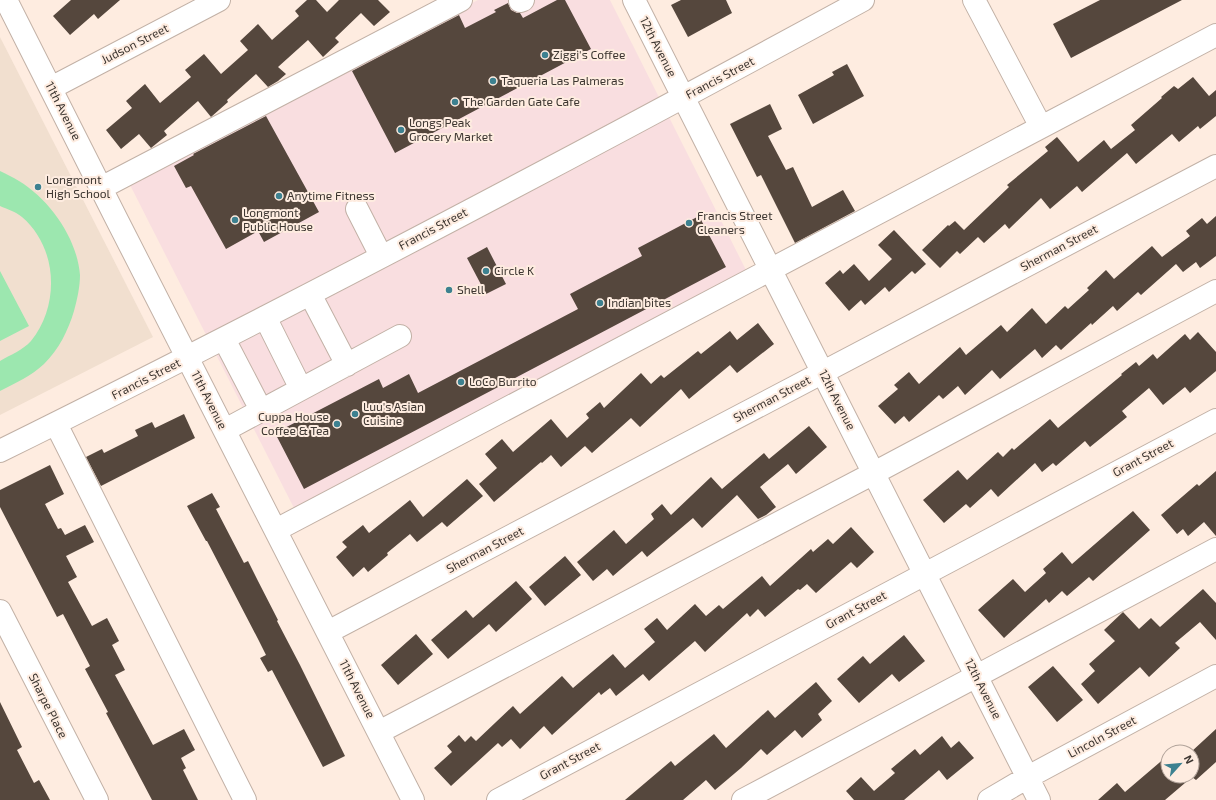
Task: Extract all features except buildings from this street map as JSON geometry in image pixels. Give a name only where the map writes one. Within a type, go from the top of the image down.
[{"type":"street","name":"11th Avenue","points":[[6,0],[413,800]]},
{"type":"street","name":"Judson Street","points":[[51,88],[219,0]]},
{"type":"street","points":[[101,188],[461,0]]},
{"type":"street","name":"12th Avenue","points":[[634,0],[1039,800]]},
{"type":"street","name":"Francis Street","points":[[0,452],[265,318],[684,97],[864,0]]},
{"type":"street","points":[[974,0],[1041,127]]},
{"type":"street","points":[[276,530],[1216,35]]},
{"type":"street","name":"Sherman Street","points":[[328,632],[1216,166]]},
{"type":"street","points":[[357,209],[381,256]]},
{"type":"street","points":[[379,732],[874,473],[1216,291]]},
{"type":"street","points":[[310,294],[347,365]]},
{"type":"street","points":[[265,318],[301,389]]},
{"type":"street","points":[[225,430],[400,336]]},
{"type":"street","points":[[224,339],[261,410]]},
{"type":"street","name":"Grant Street","points":[[498,800],[924,573],[1216,420]]},
{"type":"street","points":[[56,424],[245,800]]},
{"type":"street","points":[[743,800],[1216,549]]},
{"type":"street","name":"Sharpe Place","points":[[0,611],[97,800]]},
{"type":"street","name":"Lincoln Street","points":[[988,800],[1216,676]]},
{"type":"shaded area","points":[[478,0],[610,0],[748,274],[297,514],[127,179]]},
{"type":"shaded area","name":"Longmont High School","points":[[0,37],[153,337],[0,415]]},
{"type":"green space","points":[[0,171],[30,189],[51,209],[68,234],[74,247],[80,275],[78,293],[72,318],[66,333],[54,352],[44,364],[34,372],[0,391],[0,361],[28,344],[40,327],[47,311],[51,277],[43,244],[34,230],[20,215],[0,206]]},
{"type":"green space","points":[[0,271],[29,326],[0,341]]},
{"type":"place","name":"Ziggi's Coffee","points":[[545,55]]},
{"type":"place","name":"Taqueria Las Palmeras","points":[[493,81]]},
{"type":"place","name":"The Garden Gate Cafe","points":[[455,102]]},
{"type":"place","name":"Longs Peak Grocery Market","points":[[401,130]]},
{"type":"place","name":"Longmont High School","points":[[38,187]]},
{"type":"place","name":"Anytime Fitness","points":[[279,196]]},
{"type":"place","name":"Longmont Public House","points":[[235,220]]},
{"type":"place","name":"Francis Street Cleaners","points":[[689,223]]},
{"type":"place","name":"Circle K","points":[[486,271]]},
{"type":"place","name":"Shell","points":[[449,290]]},
{"type":"place","name":"Indian bites","points":[[600,303]]},
{"type":"place","name":"LoCo Burrito","points":[[461,382]]},
{"type":"place","name":"Luu's Asian Cuisine","points":[[355,414]]},
{"type":"place","name":"Cuppa House Coffee & Tea","points":[[337,424]]}]
